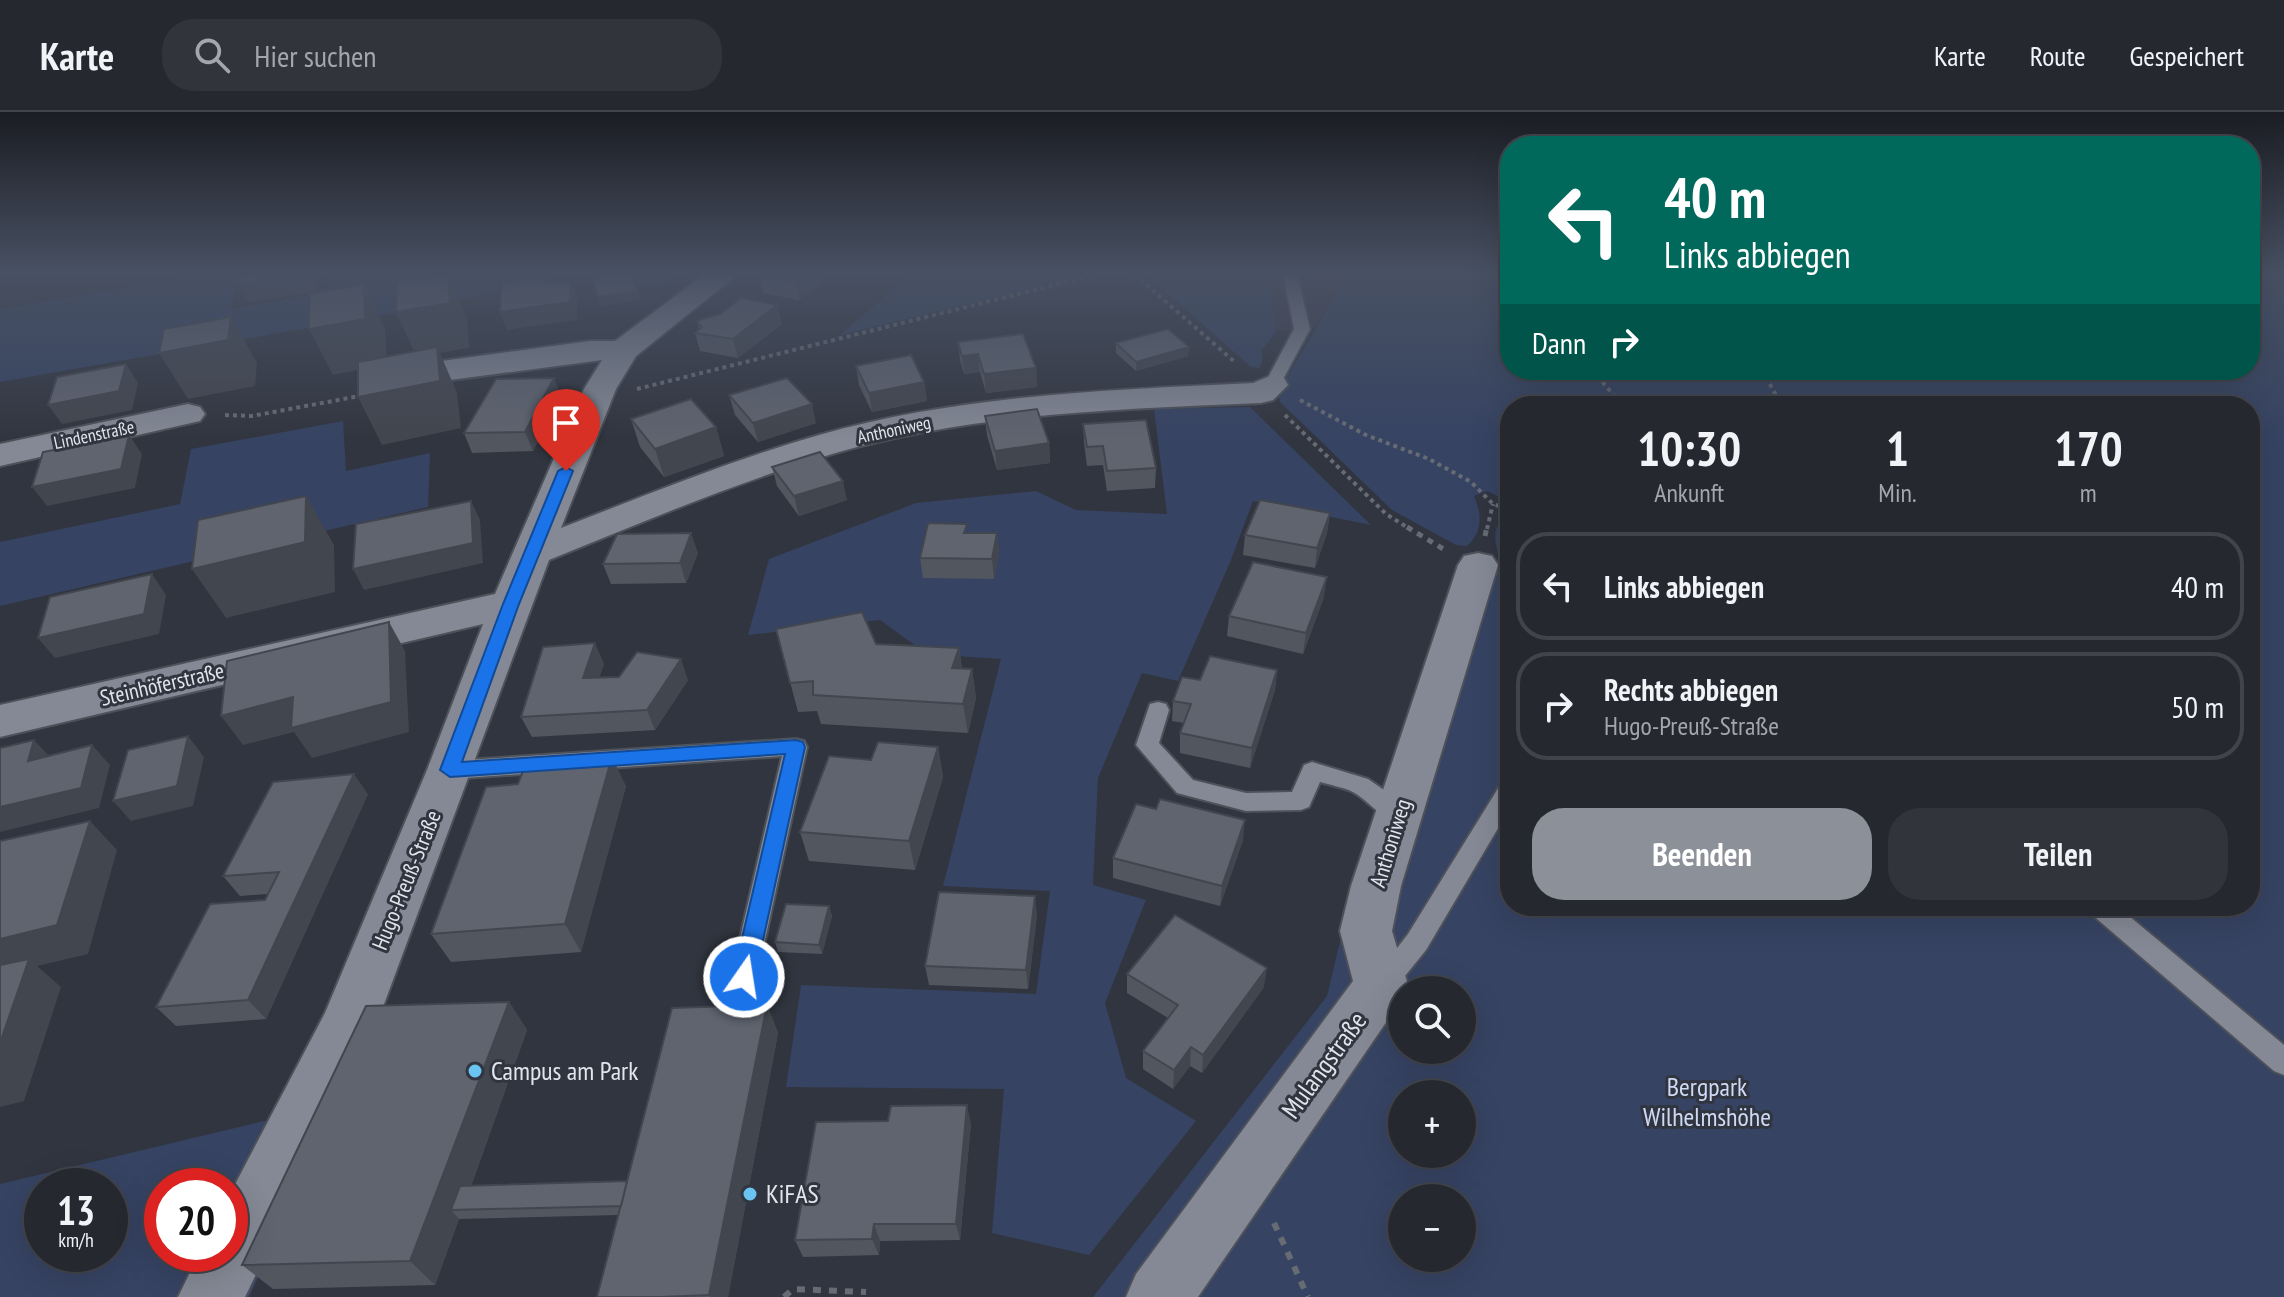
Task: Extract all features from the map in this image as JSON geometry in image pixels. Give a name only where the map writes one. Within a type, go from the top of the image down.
[{"type":"street","name":"Hugo-Preuß-Straße","points":[[211,1297],[349,1023],[450,770],[511,604],[600,389],[623,351],[647,329]]},
{"type":"street","points":[[384,386],[590,350],[623,351]]},
{"type":"street","name":"Anthoniweg","points":[[532,553],[661,502],[830,443],[967,414],[1124,399],[1270,395]]},
{"type":"street","name":"Lindenstraße","points":[[0,455],[188,414]]},
{"type":"street","name":"Anthoniweg","points":[[1381,985],[1366,931],[1376,886],[1478,565]]},
{"type":"street","name":"Steinhöferstraße","points":[[0,721],[511,604]]},
{"type":"street","name":"Mulangstraße","points":[[1159,1297],[1381,985]]},
{"type":"lane","points":[[1270,395],[1302,329]]},
{"type":"lane","points":[[1158,710],[1147,745],[1185,787],[1246,802],[1301,801],[1312,771],[1360,785],[1399,813]]},
{"type":"lane","points":[[450,770],[796,747],[744,977]]},
{"type":"lane","name":"Mulangstraße","points":[[1381,985],[1417,942],[1500,805]]},
{"type":"lane","points":[[2111,916],[2284,1062]]},
{"type":"path","points":[[600,389],[644,389],[880,329]]},
{"type":"path","points":[[1199,329],[1258,380],[1386,514],[1447,552],[1478,565]]},
{"type":"path","points":[[1601,380],[1614,396]]},
{"type":"path","points":[[188,414],[252,416],[384,386]]},
{"type":"path","points":[[1270,395],[1429,459],[1471,482],[1493,504],[1500,506]]},
{"type":"path","points":[[1238,1185],[1266,1207],[1308,1297]]},
{"type":"path","points":[[784,1297],[793,1289],[866,1292]]},
{"type":"shaded area","points":[[1276,329],[1310,329],[1276,332]]},
{"type":"green space","points":[[0,329],[300,329],[0,382]]},
{"type":"green space","points":[[847,329],[863,329],[840,335]]},
{"type":"green space","points":[[1208,329],[1276,329],[1261,351],[1263,358],[1260,368],[1251,367]]},
{"type":"green space","name":"Bergpark Wilhelmshöhe","points":[[1315,329],[1500,329],[1500,380],[2260,380],[2260,329],[2284,329],[2284,1297],[1093,1297],[1327,996],[1353,887],[1455,574],[1500,560],[1500,916],[2260,916],[2260,396],[1500,396],[1500,497],[1487,491],[1474,496],[1480,522],[1472,541],[1467,546],[1456,545],[1392,510],[1280,402],[1278,392]]},
{"type":"green space","points":[[1250,407],[1371,525],[1253,501],[1178,681],[1142,673],[1098,778],[1093,885],[1146,900],[1105,1003],[1126,1078],[1196,1121],[1089,1255],[992,1233],[1004,1089],[786,1087],[801,985],[1036,994],[1050,891],[943,886],[1001,659],[927,654],[880,620],[748,635],[769,559],[916,503],[1036,491],[1076,510],[1167,514],[1154,409]]},
{"type":"green space","points":[[343,421],[346,471],[430,453],[428,507],[0,606],[0,542],[180,504],[191,449]]},
{"type":"green space","name":"Bergpark Wilhelmshöhe","points":[[1500,524],[1500,560],[1496,548],[1496,529]]},
{"type":"green space","points":[[332,1118],[249,1297],[0,1297],[0,1184],[24,1178],[24,1272],[128,1272],[128,1168],[67,1168],[264,1121]]},
{"type":"building","points":[[164,329],[229,329],[228,340],[159,353]]},
{"type":"building","points":[[699,329],[746,329],[733,339],[695,333]]},
{"type":"building","points":[[1168,329],[1189,347],[1136,362],[1116,343]]},
{"type":"building","points":[[1023,334],[1036,368],[984,374],[978,354],[962,356],[958,342]]},
{"type":"building","points":[[437,347],[440,381],[358,397],[358,362]]},
{"type":"building","points":[[911,355],[924,382],[869,393],[856,366]]},
{"type":"building","points":[[126,364],[119,391],[48,405],[57,377]]},
{"type":"building","points":[[554,378],[525,432],[464,433],[496,379]]},
{"type":"building","points":[[787,378],[812,404],[753,423],[729,395]]},
{"type":"building","points":[[691,399],[716,427],[655,449],[631,419]]},
{"type":"building","points":[[1037,409],[1049,443],[995,451],[985,416]]},
{"type":"building","points":[[1146,420],[1156,468],[1107,471],[1103,446],[1087,447],[1083,424]]},
{"type":"building","points":[[129,435],[121,469],[32,487],[43,452]]},
{"type":"building","points":[[820,452],[843,481],[794,496],[772,467]]},
{"type":"building","points":[[306,496],[305,542],[192,569],[198,520]]},
{"type":"building","points":[[1260,500],[1330,513],[1317,548],[1245,535]]},
{"type":"building","points":[[471,501],[473,543],[353,569],[356,524]]},
{"type":"building","points":[[928,523],[967,524],[964,533],[997,533],[992,559],[920,558]]},
{"type":"building","points":[[691,533],[680,563],[603,564],[617,534]]},
{"type":"building","points":[[1253,562],[1327,577],[1306,633],[1229,616]]},
{"type":"building","points":[[152,574],[144,614],[38,638],[50,597]]},
{"type":"building","points":[[862,612],[876,644],[959,648],[952,668],[972,669],[963,704],[813,695],[813,681],[790,683],[776,629]]},
{"type":"building","points":[[389,622],[391,702],[291,728],[293,697],[221,716],[227,661]]},
{"type":"building","points":[[595,643],[583,678],[619,677],[637,652],[681,659],[647,710],[521,717],[543,647]]},
{"type":"building","points":[[1210,656],[1277,670],[1252,748],[1180,733],[1191,704],[1173,701],[1182,677],[1200,680]]},
{"type":"building","points":[[188,736],[177,786],[113,801],[128,750]]},
{"type":"building","points":[[34,740],[28,761],[92,745],[81,788],[0,807],[0,748]]},
{"type":"building","points":[[878,742],[938,747],[909,841],[800,832],[829,756],[871,760]]},
{"type":"building","points":[[612,757],[565,924],[431,934],[486,787],[518,784],[526,763]]},
{"type":"building","points":[[354,774],[248,1000],[156,1007],[210,904],[265,900],[279,872],[223,876],[273,782]]},
{"type":"building","points":[[1160,799],[1245,820],[1222,886],[1113,858],[1136,804],[1156,809]]},
{"type":"building","points":[[90,821],[57,925],[0,939],[0,841]]},
{"type":"building","points":[[939,892],[1035,896],[1026,970],[925,966]]},
{"type":"building","points":[[786,904],[829,906],[819,945],[775,942]]},
{"type":"building","points":[[1175,915],[1267,968],[1203,1055],[1191,1047],[1174,1070],[1143,1051],[1178,1005],[1127,974]]},
{"type":"building","points":[[29,959],[0,1043],[0,965]]},
{"type":"building","points":[[509,1002],[410,1261],[248,1265],[248,1252],[366,1006]]},
{"type":"building","points":[[767,1005],[709,1295],[597,1297],[672,1008]]},
{"type":"building","points":[[967,1105],[956,1224],[874,1224],[872,1239],[795,1240],[816,1122],[888,1121],[891,1106]]},
{"type":"building","points":[[627,1181],[621,1206],[451,1210],[460,1186]]},
{"type":"place","name":"Campus am Park","points":[[475,1071]]},
{"type":"place","name":"KiFAS","points":[[750,1194]]},
{"type":"route","points":[[566,471],[511,604],[450,770],[796,747],[744,977]]}]
